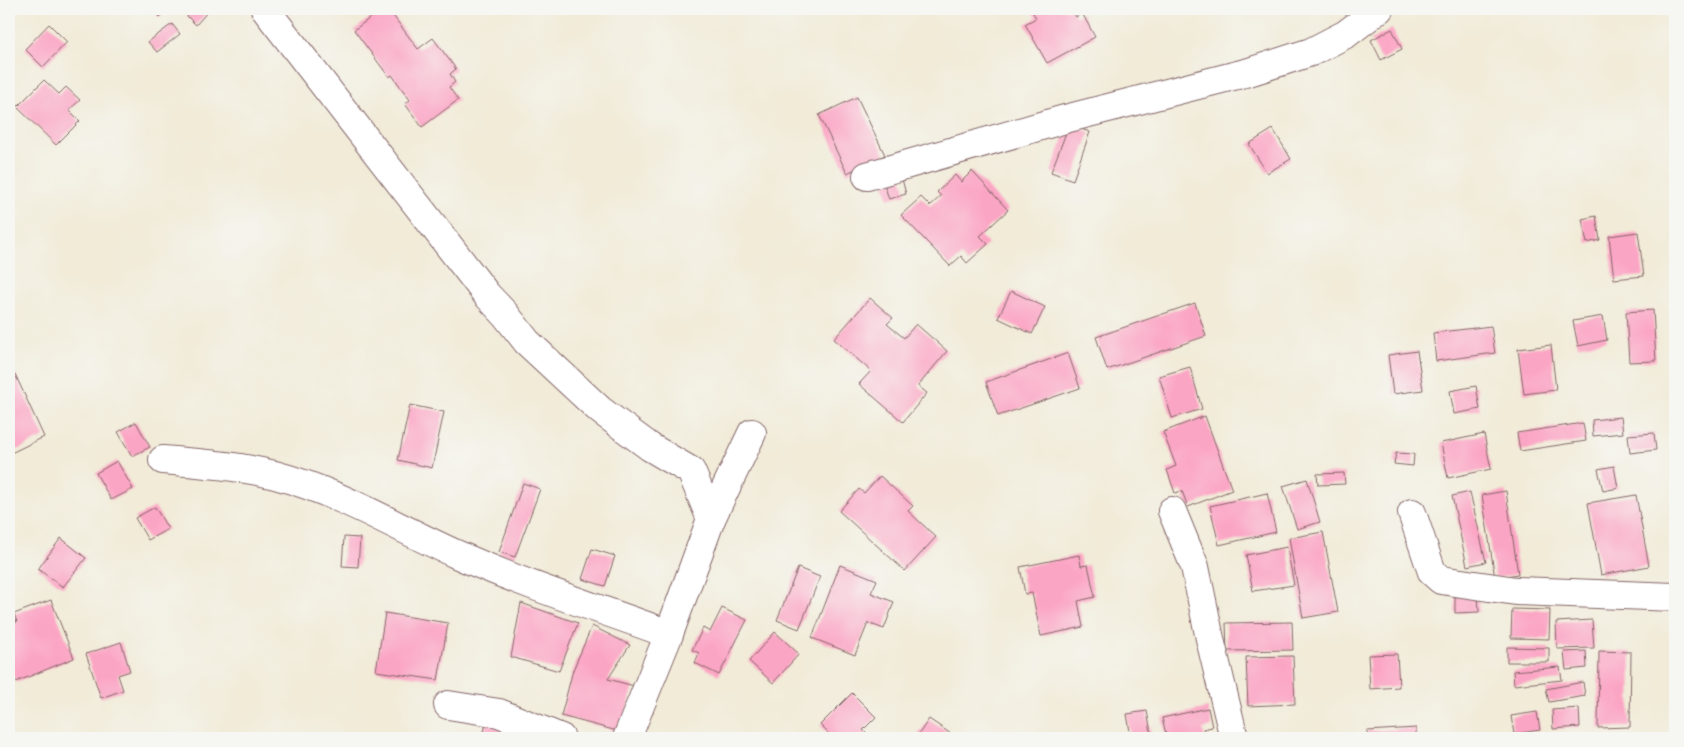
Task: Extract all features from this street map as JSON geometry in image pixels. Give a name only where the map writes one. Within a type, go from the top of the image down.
[{"type":"street","points":[[265,9],[486,295],[505,314],[527,342],[600,410],[650,447],[690,472],[711,519]]},
{"type":"street","points":[[866,176],[1065,119],[1249,72],[1311,52],[1346,34],[1379,9]]},
{"type":"street","points":[[627,738],[670,634],[711,519],[752,433]]},
{"type":"street","points":[[163,460],[216,464],[284,478],[343,499],[465,557],[543,588],[670,634]]},
{"type":"street","points":[[1172,512],[1195,567],[1234,738]]},
{"type":"street","points":[[1412,513],[1432,572],[1441,580],[1516,591],[1675,597]]},
{"type":"street","points":[[448,705],[499,713],[561,738]]},
{"type":"building","points":[[151,9],[168,9],[160,17]]},
{"type":"building","points":[[190,9],[209,10],[196,25],[185,14]]},
{"type":"building","points":[[382,9],[388,9],[418,49],[433,38],[456,69],[450,74],[455,82],[449,87],[458,100],[422,127],[405,104],[410,100],[392,75],[389,77],[354,30]]},
{"type":"building","points":[[1031,9],[1072,9],[1076,17],[1082,13],[1095,37],[1047,63],[1025,24],[1036,18]]},
{"type":"building","points":[[49,24],[67,42],[43,67],[25,49]]},
{"type":"building","points":[[172,24],[180,34],[157,52],[148,42]]},
{"type":"building","points":[[1392,29],[1402,49],[1381,60],[1371,40]]},
{"type":"building","points":[[44,80],[59,94],[66,87],[80,100],[69,110],[80,121],[56,145],[17,107]]},
{"type":"building","points":[[857,97],[885,155],[847,173],[819,115]]},
{"type":"building","points":[[1069,125],[1090,132],[1073,180],[1051,172]]},
{"type":"building","points":[[1273,129],[1291,159],[1267,173],[1249,144]]},
{"type":"building","points":[[972,171],[1008,210],[980,236],[988,244],[967,263],[961,256],[950,266],[901,215],[921,197],[930,206],[941,196],[937,192],[955,175],[961,182]]},
{"type":"building","points":[[902,179],[906,194],[889,199],[884,184]]},
{"type":"building","points":[[1596,216],[1600,240],[1587,243],[1582,219]]},
{"type":"building","points":[[1638,232],[1644,276],[1614,279],[1609,236]]},
{"type":"building","points":[[1011,291],[1045,307],[1032,334],[998,318]]},
{"type":"building","points":[[870,298],[893,318],[887,324],[904,338],[916,324],[947,351],[918,386],[927,393],[903,422],[859,384],[871,371],[834,339]]},
{"type":"building","points":[[1195,303],[1206,336],[1107,370],[1096,337]]},
{"type":"building","points":[[1653,310],[1656,361],[1629,362],[1626,312]]},
{"type":"building","points":[[1603,316],[1607,340],[1578,346],[1573,321]]},
{"type":"building","points":[[1491,326],[1495,353],[1436,361],[1433,333]]},
{"type":"building","points":[[1551,345],[1556,390],[1524,394],[1518,349]]},
{"type":"building","points":[[1417,351],[1423,390],[1393,394],[1388,355]]},
{"type":"building","points":[[1068,353],[1080,388],[998,416],[986,382]]},
{"type":"building","points":[[1190,367],[1202,409],[1172,418],[1159,376]]},
{"type":"building","points":[[15,374],[44,437],[9,454],[9,377]]},
{"type":"building","points":[[1476,386],[1480,409],[1454,414],[1450,391]]},
{"type":"building","points":[[410,405],[444,412],[432,468],[398,460]]},
{"type":"building","points":[[1205,416],[1232,490],[1188,507],[1182,491],[1175,493],[1167,470],[1176,466],[1163,432]]},
{"type":"building","points":[[1621,417],[1623,433],[1593,436],[1592,420]]},
{"type":"building","points":[[136,422],[150,447],[132,456],[118,432]]},
{"type":"building","points":[[1583,423],[1586,441],[1520,451],[1517,433]]},
{"type":"building","points":[[1654,433],[1656,450],[1630,453],[1628,435]]},
{"type":"building","points":[[1484,434],[1491,469],[1448,478],[1441,443]]},
{"type":"building","points":[[1396,453],[1414,454],[1413,466],[1394,464]]},
{"type":"building","points":[[117,461],[133,489],[111,500],[96,473]]},
{"type":"building","points":[[1614,466],[1618,488],[1603,491],[1598,469]]},
{"type":"building","points":[[1344,473],[1345,484],[1318,485],[1317,474]]},
{"type":"building","points":[[880,476],[913,506],[908,511],[936,537],[905,571],[839,511],[859,489],[864,493]]},
{"type":"building","points":[[1307,479],[1320,522],[1297,529],[1283,486]]},
{"type":"building","points":[[523,483],[540,489],[515,557],[499,552]]},
{"type":"building","points":[[1506,491],[1518,574],[1495,578],[1482,495]]},
{"type":"building","points":[[1470,492],[1486,562],[1467,566],[1452,496]]},
{"type":"building","points":[[1267,493],[1276,532],[1219,545],[1210,506]]},
{"type":"building","points":[[1636,495],[1649,566],[1601,575],[1588,503]]},
{"type":"building","points":[[155,507],[168,529],[148,540],[135,518]]},
{"type":"building","points":[[1323,532],[1338,612],[1303,618],[1289,538]]},
{"type":"building","points":[[344,537],[360,538],[358,567],[342,566]]},
{"type":"building","points":[[61,538],[86,558],[63,587],[38,569]]},
{"type":"building","points":[[1287,547],[1294,585],[1253,591],[1246,555]]},
{"type":"building","points":[[592,549],[615,556],[605,586],[582,579]]},
{"type":"building","points":[[1079,555],[1081,566],[1088,565],[1095,597],[1078,601],[1083,627],[1041,636],[1032,593],[1025,594],[1020,567]]},
{"type":"building","points":[[840,565],[877,580],[871,593],[894,602],[884,629],[868,623],[855,655],[812,638]]},
{"type":"building","points":[[798,568],[820,577],[799,629],[777,620]]},
{"type":"building","points":[[1478,595],[1479,612],[1455,613],[1455,597]]},
{"type":"building","points":[[51,600],[74,658],[16,682],[9,664],[9,625],[17,622],[14,614]]},
{"type":"building","points":[[521,603],[578,623],[559,671],[511,657]]},
{"type":"building","points":[[722,608],[747,620],[719,675],[695,663],[699,653],[692,650],[703,628],[710,632]]},
{"type":"building","points":[[1512,609],[1550,610],[1549,639],[1511,638]]},
{"type":"building","points":[[385,613],[448,623],[438,680],[376,671]]},
{"type":"building","points":[[1592,620],[1594,648],[1557,649],[1556,622]]},
{"type":"building","points":[[1292,622],[1293,650],[1227,651],[1226,623]]},
{"type":"building","points":[[592,626],[630,645],[608,679],[634,686],[621,732],[561,716],[573,670]]},
{"type":"building","points":[[775,632],[799,654],[773,683],[749,661]]},
{"type":"building","points":[[121,642],[130,671],[118,675],[123,690],[101,698],[86,654]]},
{"type":"building","points":[[1507,647],[1549,648],[1549,662],[1507,662]]},
{"type":"building","points":[[1586,651],[1587,668],[1566,670],[1564,652]]},
{"type":"building","points":[[1599,651],[1631,652],[1630,727],[1598,728]]},
{"type":"building","points":[[1397,654],[1399,687],[1370,689],[1368,655]]},
{"type":"building","points":[[1293,656],[1295,704],[1248,706],[1246,657]]},
{"type":"building","points":[[1560,667],[1562,680],[1514,685],[1513,671]]},
{"type":"building","points":[[1583,682],[1585,696],[1549,702],[1546,689]]},
{"type":"building","points":[[852,693],[876,717],[863,730],[869,736],[866,738],[833,738],[820,725]]},
{"type":"building","points":[[1208,708],[1212,727],[1203,729],[1205,738],[1167,738],[1162,718]]},
{"type":"building","points":[[1579,708],[1580,727],[1553,729],[1552,710]]},
{"type":"building","points":[[1147,711],[1152,738],[1131,738],[1127,714]]},
{"type":"building","points":[[1537,712],[1540,730],[1514,734],[1511,716]]},
{"type":"building","points":[[929,719],[957,738],[916,738]]},
{"type":"building","points":[[487,721],[520,730],[518,738],[482,738]]},
{"type":"building","points":[[1416,728],[1416,738],[1368,738],[1367,731]]}]
